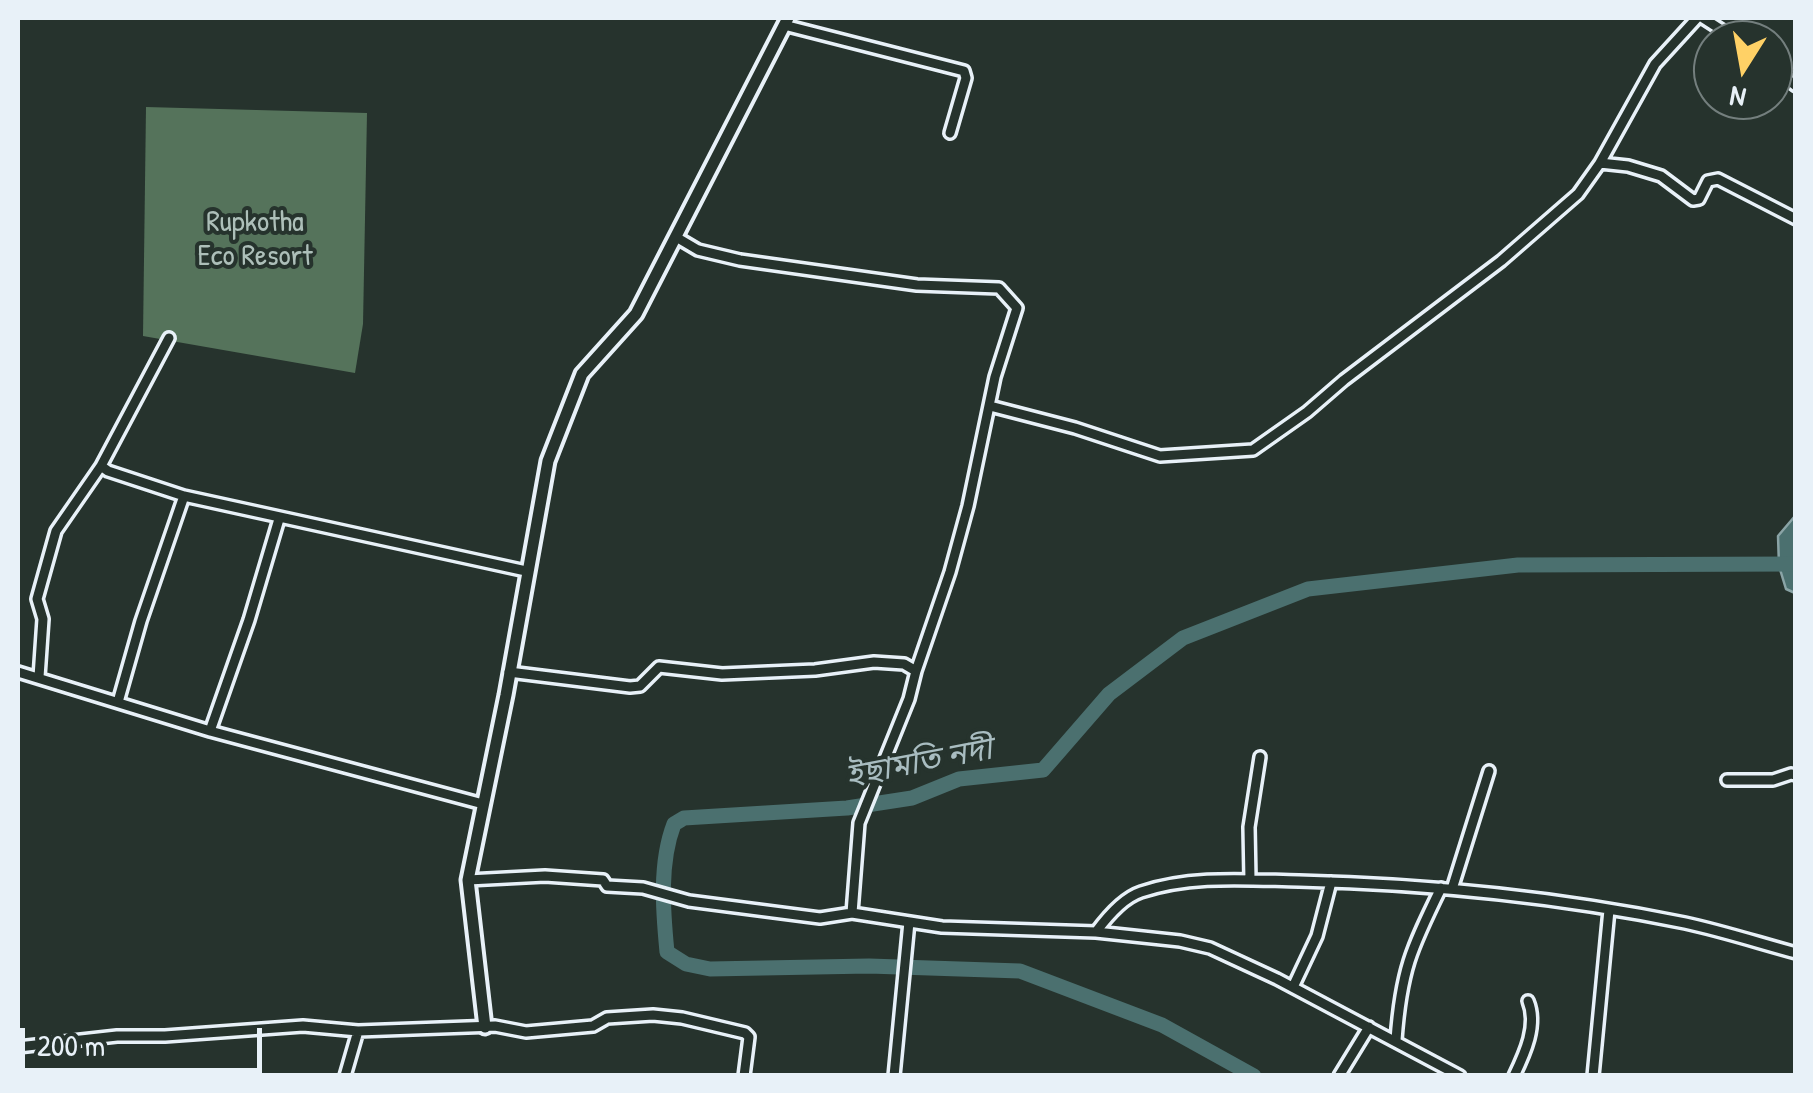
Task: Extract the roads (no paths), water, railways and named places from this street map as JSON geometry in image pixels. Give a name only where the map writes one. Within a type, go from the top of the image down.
[{"type":"street","points":[[990,406],[1160,456],[1252,450],[1502,261],[1578,194],[1600,164],[1655,64],[1700,18]]},
{"type":"street","points":[[485,1027],[468,880],[548,461],[582,374],[636,314],[786,21],[961,69],[966,78],[950,132]]},
{"type":"street","points":[[1600,164],[1628,166],[1661,176],[1692,200],[1699,199],[1708,181],[1718,179],[1796,219]]},
{"type":"street","points":[[676,238],[698,250],[740,260],[917,285],[1004,290],[1017,308],[995,377],[950,572],[909,699],[860,823],[852,913]]},
{"type":"street","points":[[39,677],[43,620],[36,599],[56,532],[101,466],[169,338]]},
{"type":"street","points":[[101,466],[184,496],[526,571]]},
{"type":"street","points":[[118,702],[184,496]]},
{"type":"street","points":[[210,731],[279,519]]},
{"type":"street","points":[[509,672],[630,687],[640,686],[659,667],[722,674],[815,670],[874,662],[904,664],[916,671]]},
{"type":"street","points":[[18,672],[210,731],[482,804]]},
{"type":"street","points":[[1250,880],[1249,827],[1260,757]]},
{"type":"street","points":[[1396,1040],[1401,980],[1409,954],[1446,888],[1488,771]]},
{"type":"street","points":[[1727,780],[1796,776]]},
{"type":"street","points":[[468,880],[582,876],[603,880],[607,886],[658,891],[689,901],[820,918],[852,913],[987,930],[1096,932],[1210,948],[1293,987],[1460,1076]]},
{"type":"street","points":[[1096,932],[1107,917],[1136,893],[1178,882],[1331,882],[1446,888],[1609,910],[1687,924],[1796,952]]},
{"type":"street","points":[[1293,987],[1316,936],[1331,882]]},
{"type":"street","points":[[1594,1076],[1609,910]]},
{"type":"street","points":[[894,1076],[909,922]]},
{"type":"street","points":[[1514,1076],[1530,1036],[1532,1010],[1528,1001]]},
{"type":"street","points":[[18,1047],[117,1036],[303,1026],[358,1031],[485,1027],[526,1032],[593,1026],[607,1018],[653,1015],[682,1018],[750,1037],[744,1076]]},
{"type":"street","points":[[1339,1076],[1369,1027]]},
{"type":"street","points":[[345,1076],[358,1031]]},
{"type":"water","points":[[1795,516],[1795,593],[1786,589],[1779,566],[1778,536]]},
{"type":"waterway","name":"ইছামতি নদী","points":[[1254,1076],[1162,1025],[1020,971],[869,966],[710,969],[686,964],[667,952],[664,871],[674,824],[684,818],[847,808],[912,798],[959,779],[1043,770],[1109,694],[1183,638],[1308,589],[1518,565],[1796,564]]},
{"type":"park label","name":"Rupkotha Eco Resort","points":[[255,240]]}]
